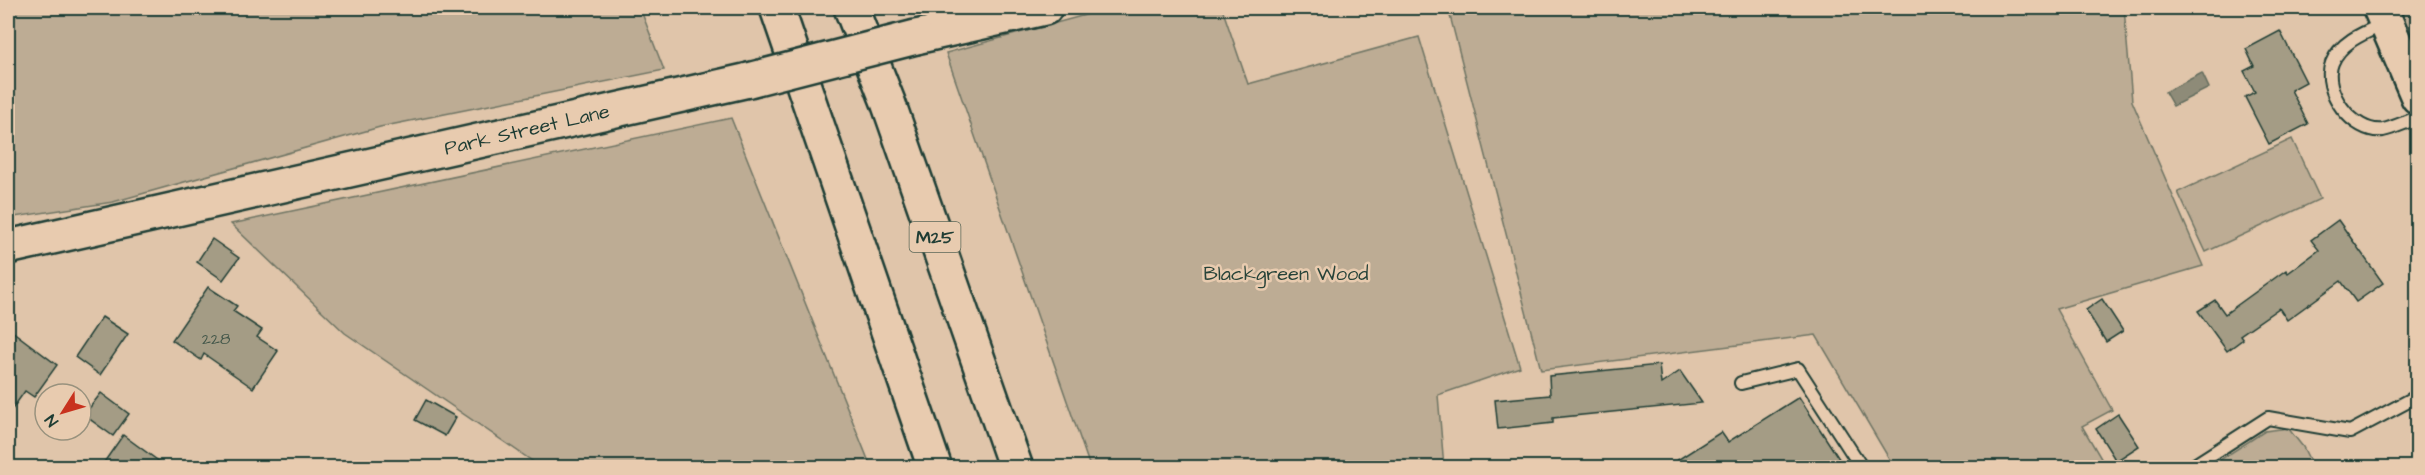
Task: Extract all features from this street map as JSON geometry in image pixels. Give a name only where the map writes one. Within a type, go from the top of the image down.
[{"type":"main road","points":[[777,8],[935,468]]},
{"type":"main road","name":"M25","points":[[851,8],[888,102],[1016,468]]},
{"type":"main road","name":"Park Street Lane","points":[[8,247],[749,80],[916,37],[1045,8]]},
{"type":"main road","points":[[2383,15],[2418,97]]},
{"type":"lane","points":[[2383,15],[2339,51],[2332,63],[2329,79],[2345,112],[2360,125],[2382,130],[2418,118]]},
{"type":"lane","points":[[1741,383],[1798,369],[1862,468]]},
{"type":"lane","points":[[2190,468],[2268,418],[2350,432],[2418,396]]},
{"type":"green space","points":[[8,8],[640,8],[664,70],[380,127],[113,202],[8,218]]},
{"type":"green space","name":"Blackgreen Wood","points":[[1111,8],[1222,8],[1248,84],[1419,37],[1520,367],[1438,395],[1444,467],[1090,467],[946,53]]},
{"type":"green space","points":[[1448,8],[2124,8],[2132,101],[2203,266],[2056,309],[2112,410],[2082,426],[2106,467],[1894,467],[1816,335],[1541,370]]},
{"type":"green space","points":[[2397,8],[2417,8],[2417,57]]},
{"type":"green space","points":[[731,118],[871,467],[541,467],[345,333],[231,224]]},
{"type":"green space","points":[[2292,139],[2320,199],[2206,252],[2178,192]]},
{"type":"green space","points":[[2288,428],[2303,447],[2313,467],[2209,467],[2265,431]]},
{"type":"shaded area","points":[[2202,73],[2209,88],[2173,106],[2165,92]]},
{"type":"building","points":[[2280,31],[2306,82],[2291,90],[2308,124],[2269,144],[2245,97],[2255,92],[2244,71],[2254,66],[2246,49]]},
{"type":"building","points":[[2338,220],[2383,283],[2356,302],[2341,281],[2287,320],[2279,308],[2240,335],[2243,339],[2227,351],[2198,311],[2215,300],[2225,314],[2286,270],[2288,273],[2319,250],[2311,240]]},
{"type":"building","points":[[212,239],[239,258],[223,280],[197,262]]},
{"type":"building","points":[[208,287],[237,306],[233,311],[262,330],[257,337],[278,351],[253,388],[204,354],[201,360],[172,340]]},
{"type":"building","points":[[2102,299],[2123,331],[2106,342],[2086,310]]},
{"type":"building","points":[[102,317],[128,334],[100,375],[75,357]]},
{"type":"building","points":[[8,328],[57,365],[45,382],[33,382],[33,396],[25,391],[8,415]]},
{"type":"building","points":[[1659,365],[1661,384],[1680,371],[1702,403],[1553,418],[1553,423],[1498,429],[1495,400],[1550,395],[1549,376]]},
{"type":"building","points":[[101,393],[129,414],[113,436],[93,422],[93,403]]},
{"type":"building","points":[[1799,397],[1845,468],[1665,468],[1721,432],[1728,442]]},
{"type":"building","points":[[426,400],[456,417],[445,436],[415,420]]},
{"type":"building","points":[[2118,414],[2139,446],[2116,461],[2096,429]]},
{"type":"building","points":[[123,435],[168,468],[100,468]]}]
